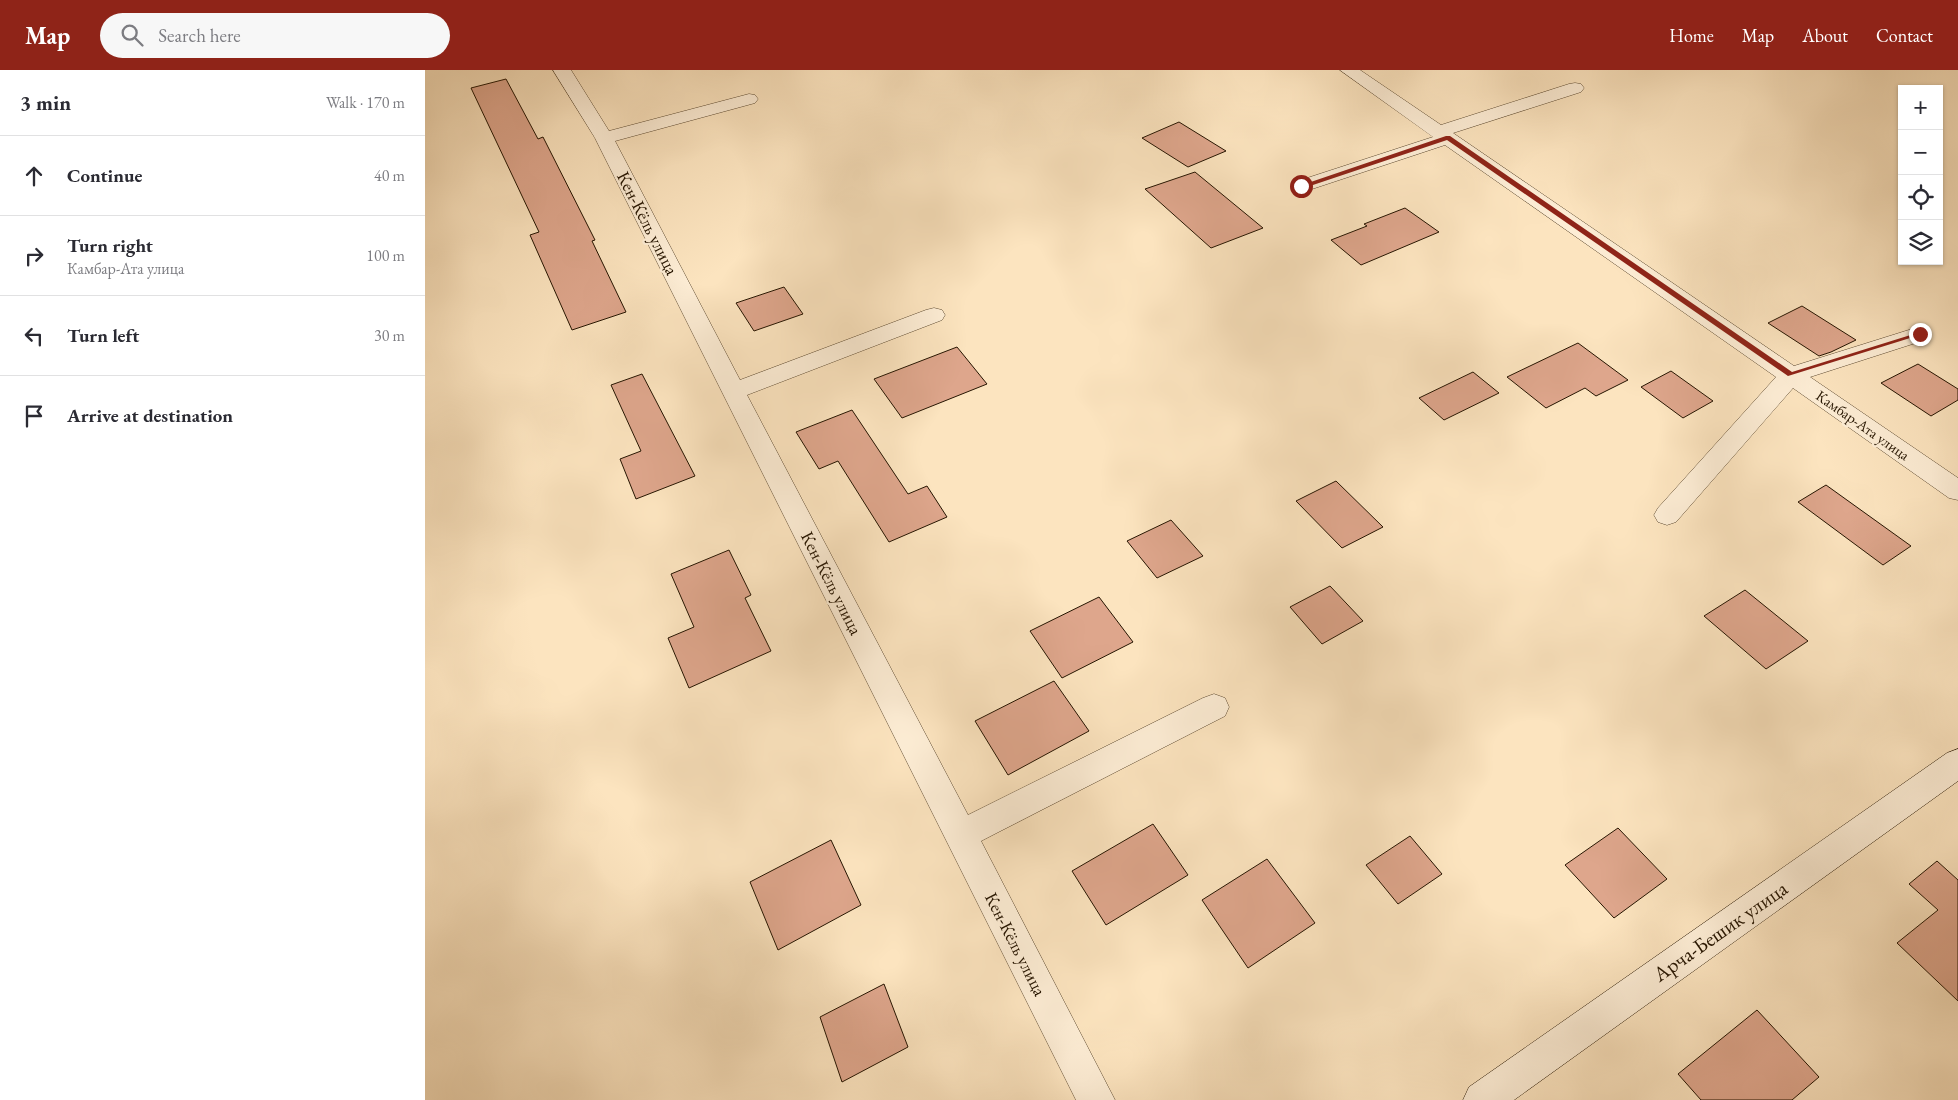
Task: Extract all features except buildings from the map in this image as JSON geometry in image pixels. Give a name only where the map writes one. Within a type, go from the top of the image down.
[{"type":"street","name":"Кен-Кёль улица","points":[[561,70],[604,138],[1096,1100]]},
{"type":"street","name":"Камбар-Ата улица","points":[[1349,70],[1958,491]]},
{"type":"street","points":[[1301,186],[1575,88]]},
{"type":"street","points":[[604,138],[749,99]]},
{"type":"street","points":[[734,391],[934,315]]},
{"type":"street","points":[[1667,515],[1791,375],[1920,334]]},
{"type":"street","points":[[961,835],[1214,707]]},
{"type":"street","name":"Арча-Бешик улица","points":[[1482,1100],[1958,763]]},
{"type":"route","points":[[1301,186],[1448,138],[1791,375],[1920,334]]}]
